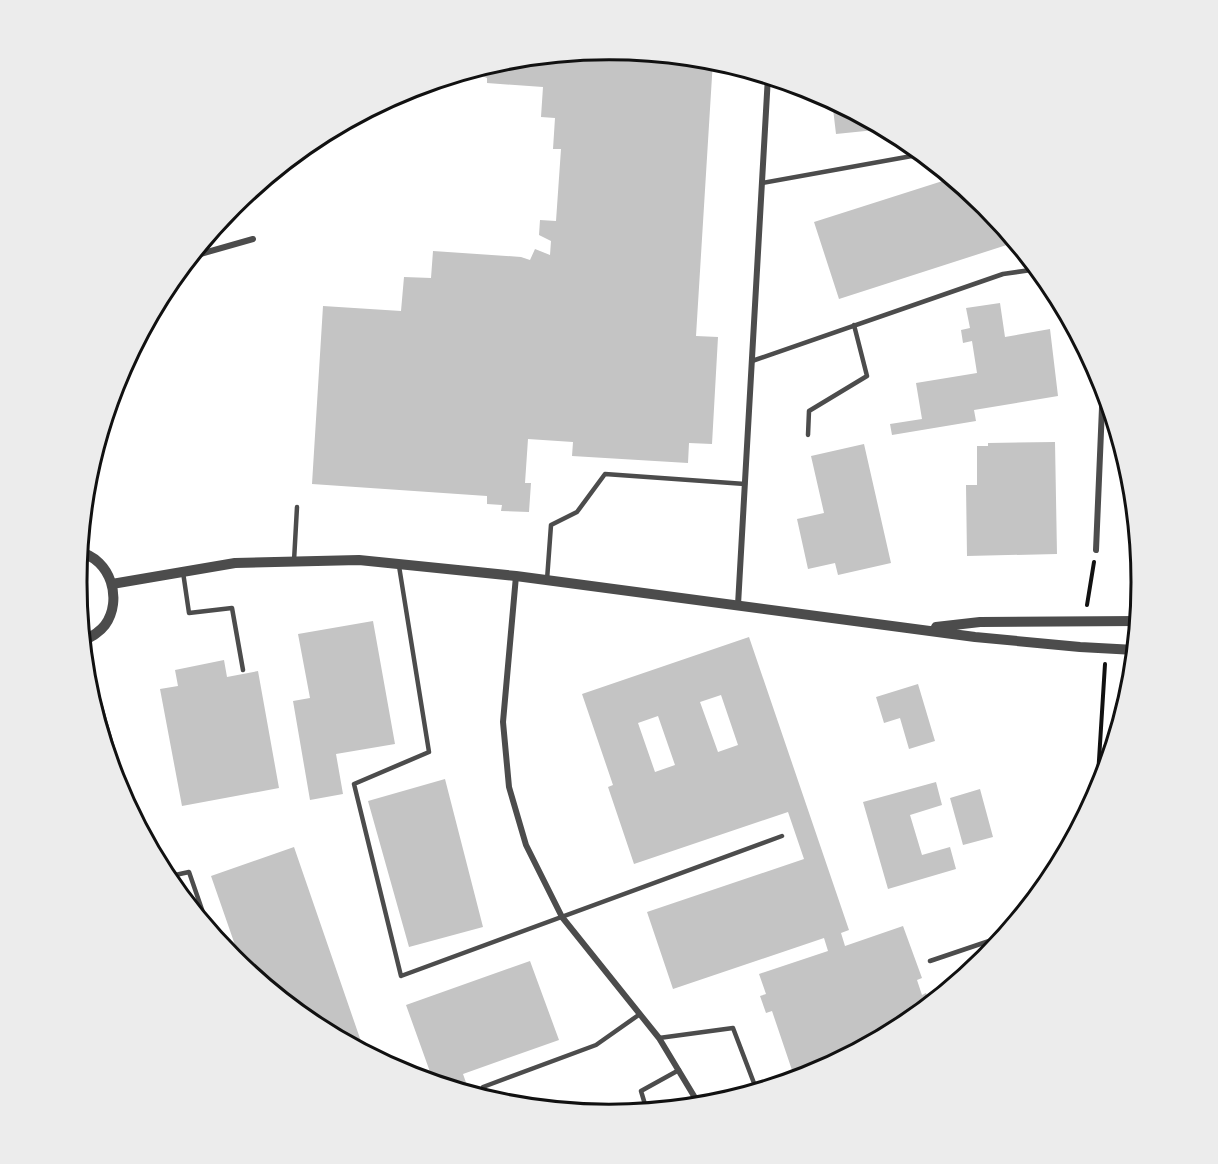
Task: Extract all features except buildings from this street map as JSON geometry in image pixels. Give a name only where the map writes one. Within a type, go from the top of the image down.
[{"type":"street","points":[[738,605],[767,85]]},
{"type":"street","points":[[204,253],[253,239]]},
{"type":"street","points":[[1096,550],[1102,411]]},
{"type":"street","points":[[88,556],[97,561],[106,571],[112,584],[114,598],[112,613],[105,626],[90,637]]},
{"type":"street","points":[[112,584],[235,563],[358,560],[516,576],[915,629],[1127,649]]},
{"type":"street","points":[[516,576],[503,722],[508,787],[526,845],[562,917],[659,1038],[695,1097]]},
{"type":"street","points":[[915,629],[980,622],[1130,621]]},
{"type":"lane","points":[[762,183],[911,156]]},
{"type":"lane","points":[[752,361],[1003,274],[1028,270]]},
{"type":"lane","points":[[808,435],[808,411],[867,376],[854,326]]},
{"type":"lane","points":[[547,580],[551,525],[577,512],[605,474],[745,484]]},
{"type":"lane","points":[[294,561],[297,507]]},
{"type":"lane","points":[[399,564],[429,753],[354,784],[401,976],[782,836]]},
{"type":"lane","points":[[183,572],[189,613],[232,608],[243,670]]},
{"type":"lane","points":[[177,875],[189,872],[201,907]]},
{"type":"lane","points":[[930,961],[986,942]]},
{"type":"lane","points":[[483,1087],[596,1045],[640,1014]]},
{"type":"lane","points":[[659,1038],[733,1028],[754,1083]]},
{"type":"lane","points":[[645,1103],[641,1091],[679,1070]]},
{"type":"path","points":[[1084,623],[1096,550]]},
{"type":"path","points":[[1100,758],[1106,648]]}]
